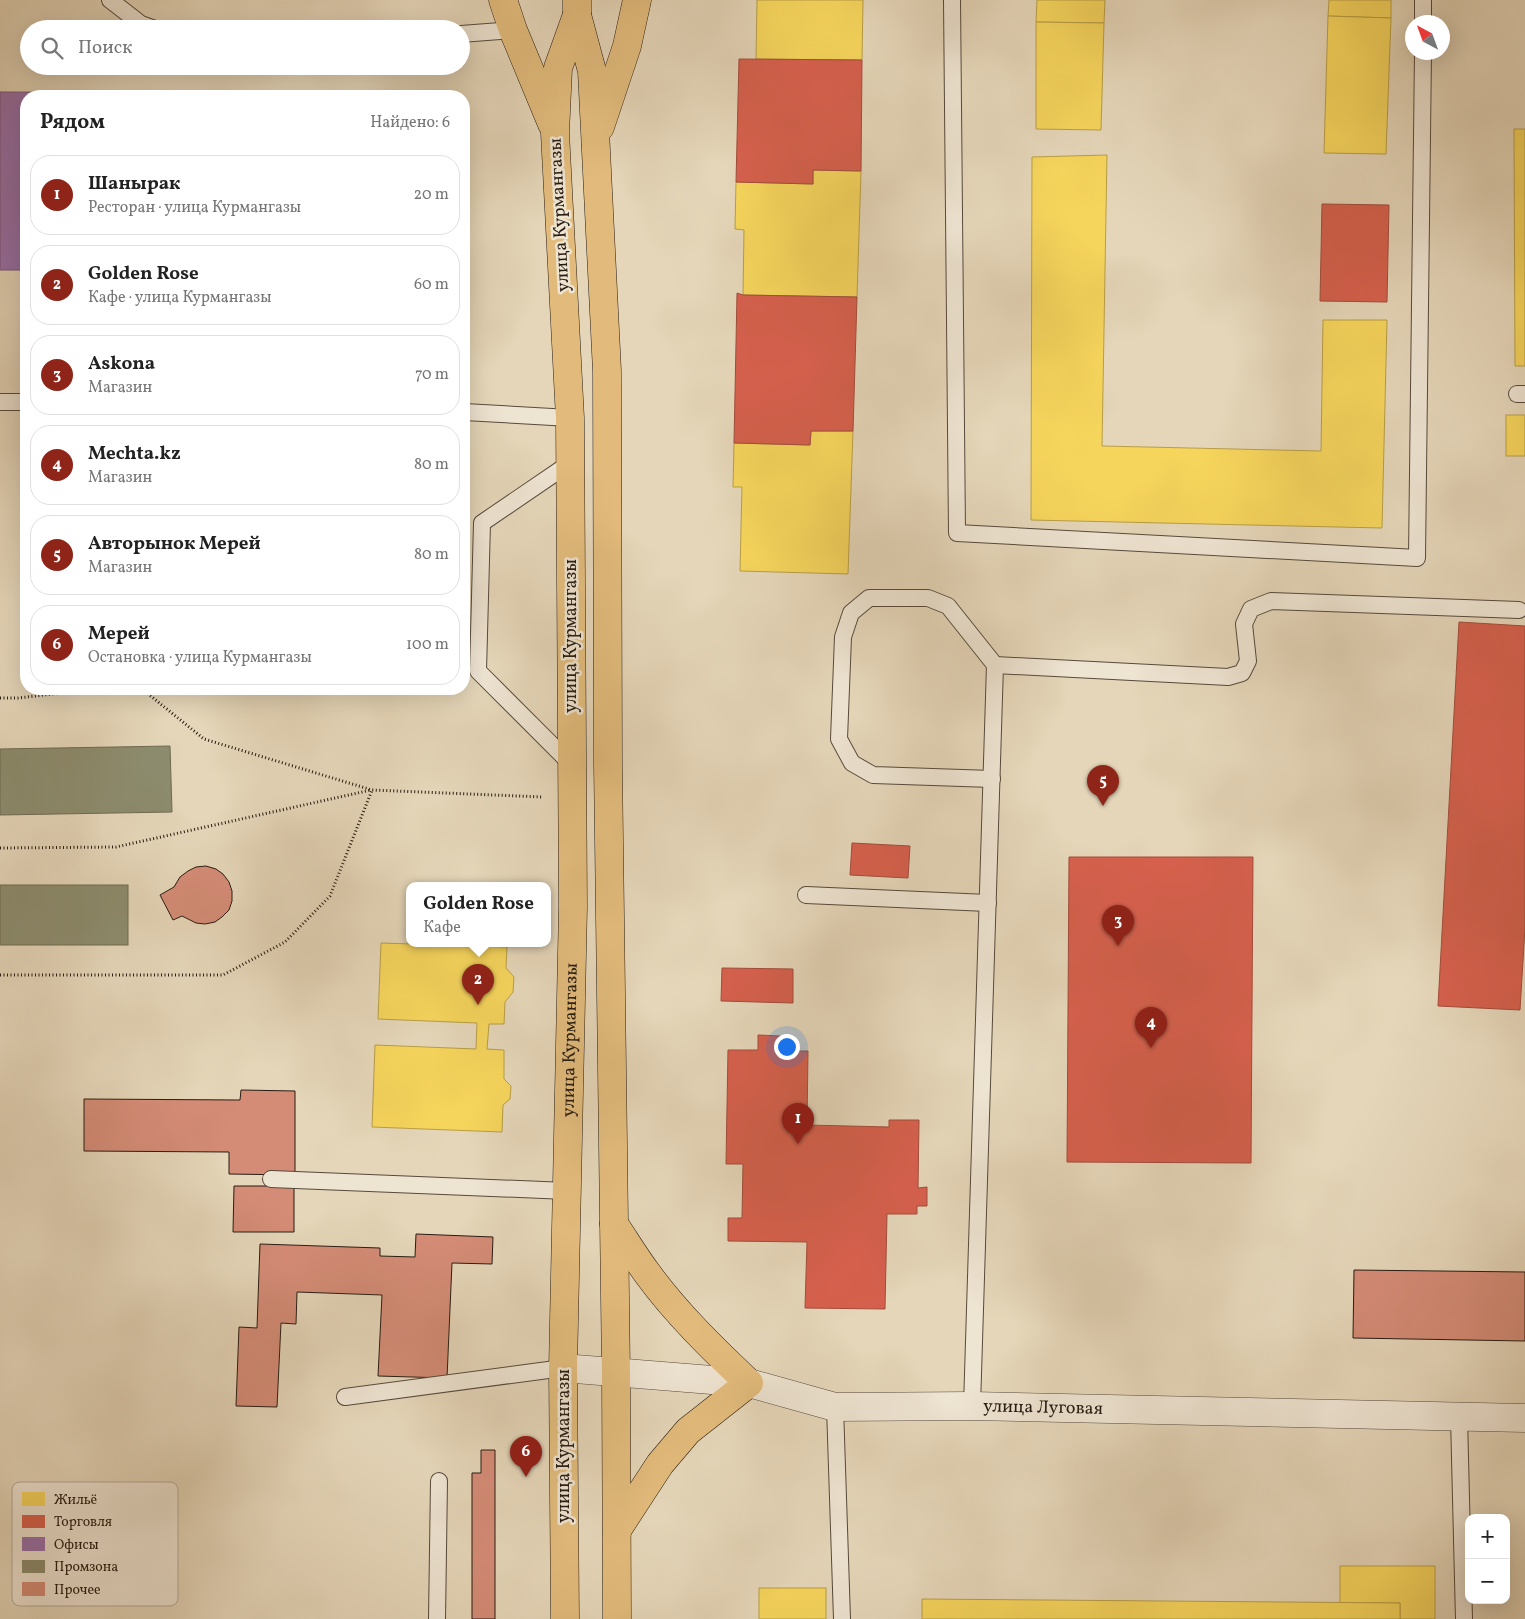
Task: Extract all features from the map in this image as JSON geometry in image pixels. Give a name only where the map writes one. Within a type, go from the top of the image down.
[{"type":"main road","points":[[503,0],[512,30],[555,133]]},
{"type":"main road","points":[[595,140],[627,46],[637,0]]},
{"type":"main road","name":"улица Курмангазы","points":[[577,8],[592,71],[607,371],[608,744],[616,1374],[617,1619]]},
{"type":"main road","name":"улица Курмангазы","points":[[564,1619],[564,1368],[572,907],[570,418],[555,133],[558,68],[577,8]]},
{"type":"main road","points":[[570,462],[580,472],[589,474],[598,471],[608,463]]},
{"type":"main road","points":[[572,754],[580,735],[590,733],[599,736],[608,744]]},
{"type":"main road","points":[[570,1040],[581,1049],[591,1053],[601,1049],[611,1040]]},
{"type":"main road","points":[[614,1224],[647,1273],[680,1313],[714,1351],[749,1383],[688,1430],[660,1464],[617,1530]]},
{"type":"street","name":"улица Луговая","points":[[564,1368],[616,1374],[749,1383],[835,1407],[972,1406],[1525,1418]]},
{"type":"lane","points":[[110,0],[137,20]]},
{"type":"lane","points":[[952,0],[957,533],[1417,558],[1423,60]]},
{"type":"lane","points":[[1423,15],[1424,0]]},
{"type":"lane","points":[[470,33],[512,30]]},
{"type":"lane","points":[[0,402],[20,402]]},
{"type":"lane","points":[[470,412],[570,418]]},
{"type":"lane","points":[[570,462],[482,523],[478,671],[572,754]]},
{"type":"lane","points":[[972,1406],[996,665],[948,606],[928,598],[869,598],[851,613],[843,637],[839,739],[852,764],[873,776],[992,779]]},
{"type":"lane","points":[[996,665],[1228,677],[1242,673],[1248,661],[1244,624],[1251,609],[1271,602],[1519,610]]},
{"type":"lane","points":[[806,895],[988,903]]},
{"type":"lane","points":[[270,1179],[567,1191]]},
{"type":"lane","points":[[345,1397],[564,1368]]},
{"type":"lane","points":[[835,1407],[842,1619]]},
{"type":"lane","points":[[1459,1417],[1464,1619]]},
{"type":"lane","points":[[437,1619],[439,1481]]},
{"type":"path","points":[[0,698],[44,695]]},
{"type":"path","points":[[149,695],[204,739],[372,790],[572,798]]},
{"type":"path","points":[[0,848],[116,847],[372,790]]},
{"type":"path","points":[[0,975],[223,975],[285,942],[330,896],[372,790]]},
{"type":"building: Жильё","points":[[757,0],[863,0],[862,60],[756,59]]},
{"type":"building: Жильё","points":[[1037,0],[1105,0],[1104,23],[1036,22]]},
{"type":"building: Жильё","points":[[1329,0],[1391,0],[1391,18],[1328,16]]},
{"type":"building: Жильё","points":[[1328,16],[1391,18],[1386,154],[1324,153]]},
{"type":"building: Жильё","points":[[1036,22],[1104,23],[1101,130],[1036,129]]},
{"type":"building: Жильё","points":[[1514,129],[1525,129],[1525,366],[1515,366]]},
{"type":"building: Жильё","points":[[1107,155],[1102,446],[1321,451],[1323,320],[1387,320],[1382,528],[1031,520],[1032,157]]},
{"type":"building: Жильё","points":[[813,170],[861,171],[857,297],[743,295],[744,230],[735,229],[736,182],[813,184]]},
{"type":"building: Жильё","points":[[1506,415],[1525,415],[1525,456],[1506,456]]},
{"type":"building: Жильё","points":[[811,431],[853,431],[848,574],[740,571],[742,487],[733,487],[734,443],[810,445]]},
{"type":"building: Жильё","points":[[381,943],[406,944],[406,947],[507,947],[506,968],[514,977],[513,992],[505,1002],[504,1024],[489,1024],[487,1049],[504,1050],[504,1079],[511,1086],[510,1099],[503,1105],[502,1132],[372,1127],[375,1045],[476,1049],[477,1023],[378,1019]]},
{"type":"building: Жильё","points":[[1340,1566],[1435,1566],[1435,1619],[1400,1619],[1400,1603],[1340,1603]]},
{"type":"building: Жильё","points":[[759,1588],[826,1588],[826,1619],[759,1619]]},
{"type":"building: Жильё","points":[[922,1599],[1400,1603],[1400,1619],[922,1619]]},
{"type":"building: Торговля","points":[[739,59],[862,60],[861,171],[813,170],[813,184],[736,182]]},
{"type":"building: Торговля","points":[[1322,204],[1389,205],[1387,302],[1320,301]]},
{"type":"building: Торговля","points":[[737,293],[743,295],[857,297],[853,431],[811,431],[810,445],[734,443]]},
{"type":"building: Торговля","points":[[1459,622],[1525,626],[1525,927],[1520,1010],[1438,1006]]},
{"type":"building: Торговля","points":[[852,843],[910,846],[908,878],[850,875]]},
{"type":"building: Торговля","points":[[1069,857],[1253,857],[1251,1163],[1067,1162]]},
{"type":"building: Торговля","points":[[722,968],[793,969],[793,1003],[721,1001]]},
{"type":"building: Торговля","points":[[758,1035],[780,1036],[780,1051],[808,1051],[807,1125],[889,1127],[889,1120],[919,1120],[918,1188],[927,1187],[927,1206],[917,1206],[917,1214],[887,1214],[885,1309],[805,1308],[807,1242],[728,1241],[728,1218],[742,1218],[743,1164],[726,1164],[728,1050],[758,1050]]},
{"type":"building: Офисы","points":[[0,92],[20,92],[20,270],[0,270]]},
{"type":"building: Промзона","points":[[170,746],[172,812],[0,815],[0,749]]},
{"type":"building: Промзона","points":[[0,885],[128,885],[128,945],[0,945]]},
{"type":"building: Прочее","points":[[206,866],[216,869],[229,882],[232,891],[232,901],[229,910],[215,922],[205,924],[196,923],[182,916],[173,920],[160,895],[174,887],[180,877],[188,871],[196,867]]},
{"type":"building: Прочее","points":[[241,1090],[295,1091],[295,1175],[229,1174],[229,1152],[84,1151],[84,1099],[240,1100]]},
{"type":"building: Прочее","points":[[234,1186],[294,1186],[294,1232],[233,1232]]},
{"type":"building: Прочее","points":[[416,1234],[493,1237],[492,1264],[452,1263],[447,1378],[378,1376],[382,1295],[297,1292],[296,1324],[281,1323],[277,1407],[236,1406],[239,1327],[257,1328],[260,1244],[380,1248],[380,1256],[415,1257]]},
{"type":"building: Прочее","points":[[1354,1270],[1525,1272],[1525,1341],[1353,1338]]},
{"type":"building: Прочее","points":[[481,1450],[495,1450],[495,1619],[472,1619],[472,1473],[481,1473]]},
{"type":"place","name":"Авторынок Мерей","points":[[1103,806]]},
{"type":"place","name":"Askona","points":[[1118,946]]},
{"type":"place","name":"Golden Rose","points":[[478,1005]]},
{"type":"place","name":"Mechta.kz","points":[[1151,1048]]},
{"type":"place","name":"Шанырак","points":[[798,1144]]},
{"type":"place","name":"Мерей","points":[[526,1477]]}]
